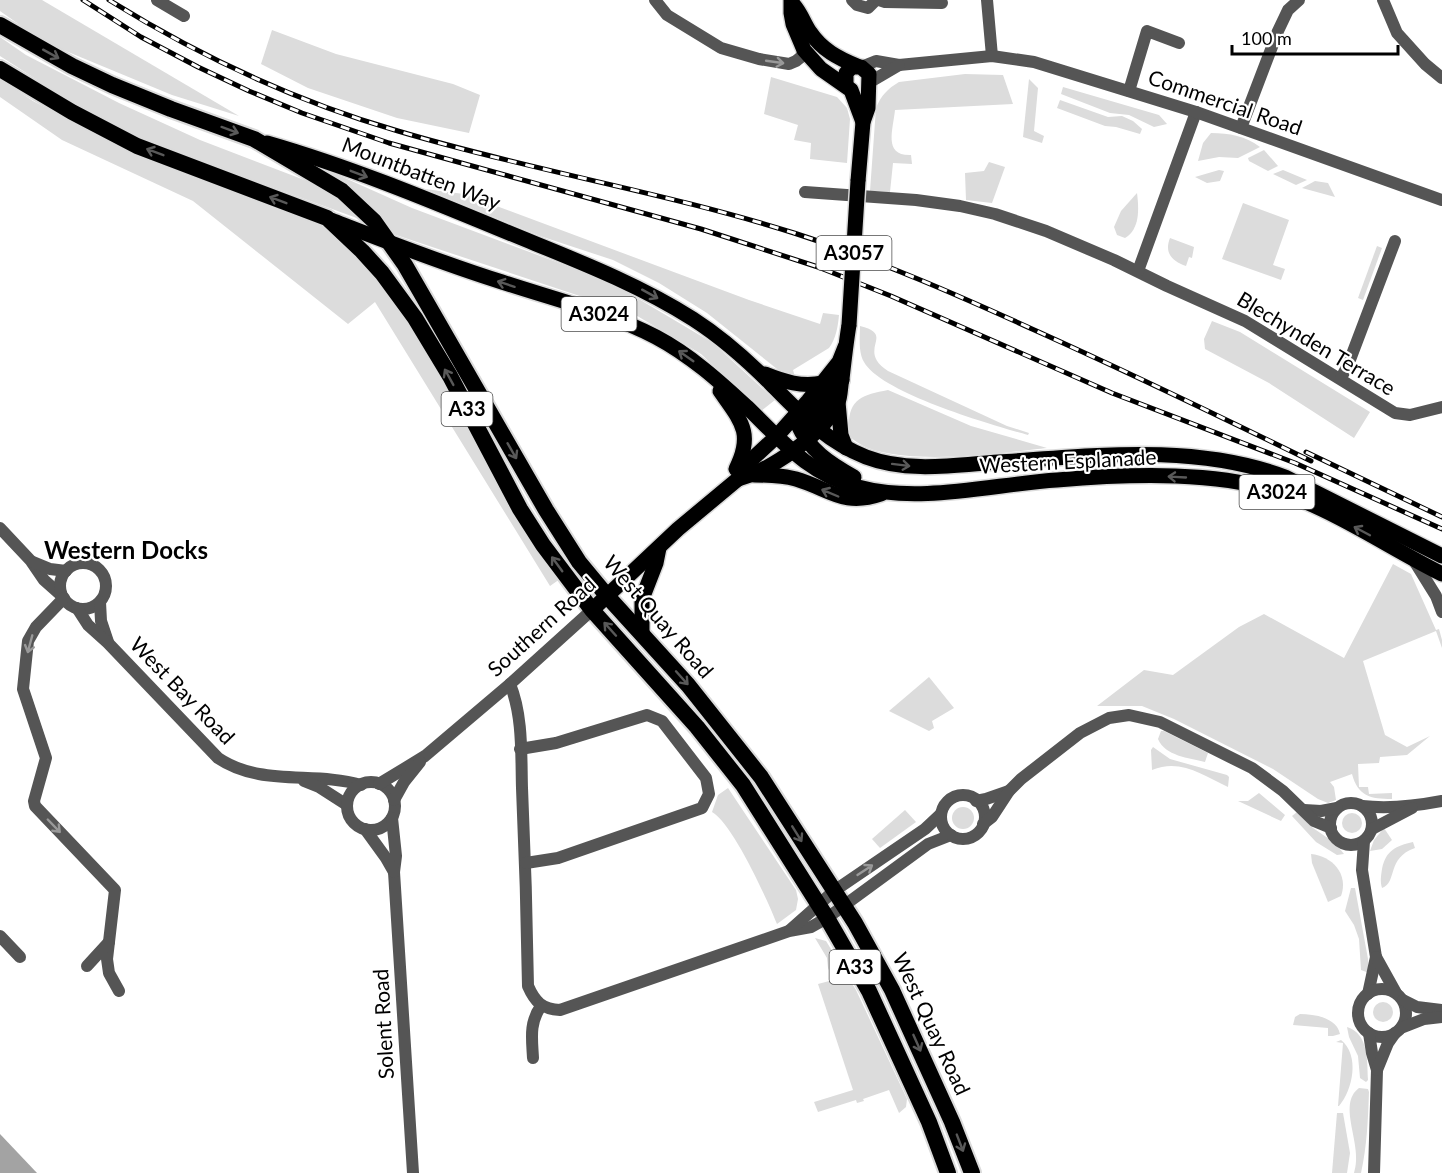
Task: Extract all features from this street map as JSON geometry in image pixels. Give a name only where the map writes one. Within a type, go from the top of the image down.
[{"type":"highway","name":"Mountbatten Way","points":[[0,25],[72,66],[112,85],[254,139]]},
{"type":"highway","name":"A33","points":[[0,69],[72,112],[137,146],[327,218]]},
{"type":"highway","name":"West Quay Road","points":[[254,139],[342,191],[363,208],[392,244],[546,510],[579,561],[608,597],[688,685],[761,777],[844,906],[892,990],[952,1122],[972,1173]]},
{"type":"highway","name":"West Quay Road","points":[[327,218],[382,273],[415,318],[450,376],[520,508],[543,545],[592,610],[697,727],[743,785],[823,912],[869,992],[929,1122],[948,1173]]},
{"type":"main road","points":[[792,1],[801,12],[819,45],[869,74],[869,84],[858,92],[821,69],[804,50],[793,24],[792,1]]},
{"type":"main road","points":[[849,88],[845,81],[846,73],[849,69],[859,67]]},
{"type":"main road","name":"A3057","points":[[776,437],[831,415],[838,402],[849,325],[858,181],[869,84]]},
{"type":"main road","name":"A3057","points":[[849,88],[863,122]]},
{"type":"main road","name":"Mountbatten Way","points":[[254,139],[304,154],[441,205],[597,268],[633,285],[696,321],[724,341],[758,371],[806,425],[846,448]]},
{"type":"main road","name":"A3024","points":[[327,218],[430,259],[622,322],[656,337],[684,353],[706,370],[791,451]]},
{"type":"main road","name":"A3057","points":[[806,425],[823,383],[839,362],[845,347]]},
{"type":"main road","points":[[706,370],[735,412],[744,433],[745,450],[739,481],[794,478],[856,500],[886,492]]},
{"type":"main road","points":[[758,371],[791,384],[823,383]]},
{"type":"main road","points":[[842,380],[806,425],[820,457],[833,466],[886,492]]},
{"type":"main road","points":[[838,402],[840,427],[846,448]]},
{"type":"main road","name":"Southern Road","points":[[592,610],[659,548],[739,481],[791,451],[806,425]]},
{"type":"main road","name":"Southern Road","points":[[739,481],[750,461],[776,437]]},
{"type":"main road","name":"Western Esplanade","points":[[846,448],[884,462],[921,467],[1102,455],[1174,456],[1229,461],[1264,469],[1285,477],[1442,556]]},
{"type":"main road","name":"Western Esplanade","points":[[791,451],[814,468],[841,482],[864,489],[886,492],[946,492],[1126,475],[1236,483],[1290,496],[1318,508],[1442,574]]},
{"type":"main road","points":[[642,634],[642,599],[656,563],[659,548]]},
{"type":"street","points":[[157,0],[184,16]]},
{"type":"street","points":[[655,0],[667,15],[721,48],[759,59],[789,64],[801,57],[804,50]]},
{"type":"street","points":[[852,0],[857,5],[868,8],[878,0],[942,3]]},
{"type":"street","points":[[987,0],[992,56]]},
{"type":"street","points":[[1241,128],[1278,31],[1288,10],[1299,0]]},
{"type":"street","points":[[1383,0],[1397,33],[1425,64],[1442,78]]},
{"type":"street","points":[[1129,92],[1147,31],[1179,43]]},
{"type":"street","name":"Commercial Road","points":[[859,67],[876,61],[899,65],[992,56],[1034,62],[1196,112],[1442,200]]},
{"type":"street","points":[[869,84],[899,65]]},
{"type":"street","points":[[1138,271],[1196,112]]},
{"type":"street","name":"Blechynden Terrace","points":[[805,192],[916,200],[988,212],[1052,233],[1245,321],[1341,378],[1391,411],[1400,415],[1410,415],[1442,407]]},
{"type":"street","points":[[1341,378],[1395,241]]},
{"type":"street","points":[[0,528],[31,561],[44,580],[72,606],[90,608],[100,602],[106,588],[99,570],[84,563],[66,571],[60,583],[63,597]]},
{"type":"street","name":"Western Esplanade","points":[[1413,559],[1436,596],[1442,612]]},
{"type":"street","points":[[31,561],[50,569],[66,571]]},
{"type":"street","name":"Western Esplanade","points":[[1436,596],[1442,574]]},
{"type":"street","points":[[63,597],[36,627],[28,641],[23,689],[46,758],[34,801],[36,806],[115,890],[107,959],[109,973],[119,991]]},
{"type":"street","name":"West Bay Road","points":[[100,602],[101,621],[108,643]]},
{"type":"street","name":"West Bay Road","points":[[77,608],[88,625],[218,758],[240,770],[300,779],[323,777],[342,779],[361,785]]},
{"type":"street","name":"Southern Road","points":[[379,784],[425,756],[592,610]]},
{"type":"street","points":[[510,684],[516,698],[520,749],[526,863],[528,986],[533,997],[541,1006],[560,1010],[789,931],[823,912],[844,906],[928,844],[951,836]]},
{"type":"street","points":[[520,749],[556,743],[647,715],[662,721],[706,778],[709,794],[702,808],[558,858],[526,863]]},
{"type":"street","points":[[941,814],[943,826],[951,836],[969,838],[979,832],[1009,791],[1021,779],[1090,726],[1109,718],[1129,715],[1160,722],[1252,768],[1284,791],[1314,820],[1331,828]]},
{"type":"street","name":"Southern Road","points":[[394,800],[404,782],[425,756]]},
{"type":"street","name":"West Bay Road","points":[[300,779],[319,787],[347,805]]},
{"type":"street","points":[[379,784],[386,788],[394,800],[392,818],[380,828],[365,829],[352,820],[347,805],[352,793],[361,785],[379,784]]},
{"type":"street","points":[[976,801],[1009,791]]},
{"type":"street","points":[[823,912],[834,891],[925,829],[941,814],[945,805],[956,797],[969,797],[976,801],[983,811],[984,824]]},
{"type":"street","points":[[1304,810],[1321,811],[1352,803],[1376,808],[1416,806],[1442,801]]},
{"type":"street","points":[[1362,806],[1371,816],[1372,829]]},
{"type":"street","points":[[1368,994],[1376,957],[1362,870],[1364,841],[1372,829],[1416,806]]},
{"type":"street","points":[[1337,808],[1330,821],[1331,828],[1337,839],[1349,845],[1362,870]]},
{"type":"street","name":"Solent Road","points":[[392,818],[413,1173]]},
{"type":"street","name":"Solent Road","points":[[365,829],[394,872]]},
{"type":"street","points":[[1349,845],[1364,841]]},
{"type":"street","points":[[0,936],[20,957]]},
{"type":"street","points":[[87,966],[109,942]]},
{"type":"street","points":[[1376,957],[1406,1014],[1398,1031],[1388,1043],[1377,1070]]},
{"type":"street","points":[[1374,1173],[1377,1070],[1369,1033],[1363,1026],[1358,1013],[1362,1000],[1368,994],[1382,989],[1417,1007],[1442,1010]]},
{"type":"street","points":[[533,1058],[532,1028],[534,1016],[541,1006]]},
{"type":"street","points":[[1369,1033],[1382,1037],[1424,1019],[1442,1017]]},
{"type":"shaded area","points":[[0,0],[42,0],[239,116],[172,95],[44,42],[0,11]]},
{"type":"shaded area","points":[[272,30],[336,54],[453,84],[480,95],[469,133],[397,118],[308,88],[261,64]]},
{"type":"shaded area","points":[[0,37],[26,55],[119,103],[200,140],[328,189],[365,221],[151,143],[73,103],[0,56]]},
{"type":"shaded area","points":[[965,74],[1003,75],[1013,104],[895,110],[893,146],[902,154],[911,155],[912,164],[893,163],[890,192],[870,191],[876,108],[885,93],[899,82]]},
{"type":"shaded area","points":[[771,77],[837,97],[847,108],[850,119],[847,163],[810,159],[811,143],[794,140],[798,125],[764,114]]},
{"type":"shaded area","points":[[0,79],[33,101],[111,141],[186,175],[243,194],[323,226],[369,272],[407,321],[473,428],[560,579],[550,586],[375,302],[348,324],[193,201],[62,140],[0,97]]},
{"type":"shaded area","points":[[1029,79],[1038,88],[1034,131],[1044,136],[1042,143],[1023,137]]},
{"type":"shaded area","points":[[1063,87],[1159,115],[1167,124],[1154,127],[1129,115],[1110,113],[1061,94]]},
{"type":"shaded area","points":[[1060,100],[1108,117],[1122,116],[1133,121],[1142,129],[1140,134],[1105,126],[1057,108]]},
{"type":"shaded area","points":[[1211,133],[1237,136],[1260,147],[1238,158],[1219,157],[1198,161],[1203,143]]},
{"type":"shaded area","points":[[1264,150],[1278,166],[1268,171],[1249,161],[1248,158]]},
{"type":"shaded area","points":[[989,162],[1005,167],[992,203],[966,200],[965,173],[984,171]]},
{"type":"shaded area","points":[[327,170],[412,208],[610,282],[713,343],[775,400],[761,411],[701,354],[634,314],[396,235],[373,208]]},
{"type":"shaded area","points":[[1219,170],[1224,171],[1220,181],[1207,183],[1195,177]]},
{"type":"shaded area","points":[[1283,170],[1307,180],[1296,185],[1273,174]]},
{"type":"shaded area","points":[[1315,181],[1328,183],[1335,197],[1302,188]]},
{"type":"shaded area","points":[[425,189],[464,194],[749,300],[820,324],[823,313],[839,315],[835,337],[829,348],[793,370],[795,377],[782,373],[707,313],[659,283],[613,260],[540,236]]},
{"type":"shaded area","points":[[1137,193],[1136,224],[1125,238],[1117,235],[1114,227],[1121,211]]},
{"type":"shaded area","points":[[1243,203],[1289,220],[1273,265],[1285,269],[1281,280],[1222,259]]},
{"type":"shaded area","points":[[1170,238],[1194,247],[1192,258],[1189,257],[1186,266],[1170,256],[1168,243]]},
{"type":"shaded area","points":[[1377,246],[1382,248],[1363,300],[1358,298]]},
{"type":"shaded area","points":[[1212,321],[1240,332],[1370,412],[1354,438],[1269,383],[1205,349],[1204,339]]},
{"type":"shaded area","points":[[860,326],[875,334],[875,356],[888,371],[1007,426],[1029,433],[1028,435],[939,406],[914,396],[874,374],[862,358]]},
{"type":"shaded area","points":[[888,390],[971,426],[1047,448],[938,457],[880,452],[858,443],[845,429],[849,428],[851,411],[858,400]]},
{"type":"shaded area","points":[[1393,564],[1411,574],[1436,630],[1439,629],[1442,648],[1436,631],[1363,661],[1385,735],[1407,747],[1430,736],[1407,755],[1380,757],[1379,763],[1358,764],[1359,787],[1368,787],[1369,794],[1392,793],[1392,799],[1371,797],[1361,792],[1352,774],[1330,782],[1334,787],[1336,800],[1328,803],[1318,799],[1273,769],[1174,719],[1142,706],[1097,706],[1144,670],[1173,675],[1239,627],[1264,614],[1344,658]]},
{"type":"shaded area","points":[[929,677],[954,708],[932,721],[934,728],[929,731],[889,711]]},
{"type":"shaded area","points":[[1161,731],[1208,753],[1205,762],[1172,753],[1166,749],[1158,739]]},
{"type":"shaded area","points":[[1153,747],[1170,759],[1227,775],[1229,777],[1228,787],[1182,767],[1162,767],[1152,770],[1151,750]]},
{"type":"shaded area","points":[[728,788],[796,890],[798,899],[796,910],[777,924],[739,846],[730,831],[712,812],[718,795]]},
{"type":"shaded area","points":[[1259,793],[1285,815],[1281,821],[1238,801],[1248,801]]},
{"type":"shaded area","points":[[959,807],[967,807],[974,814],[974,822],[967,829],[959,829],[952,822],[952,814]]},
{"type":"shaded area","points":[[905,810],[916,822],[880,848],[872,839]]},
{"type":"shaded area","points":[[1297,812],[1313,828],[1335,843],[1344,854],[1337,855],[1316,842],[1292,816]]},
{"type":"shaded area","points":[[1352,813],[1359,816],[1362,823],[1359,830],[1352,833],[1345,830],[1342,823],[1345,816]]},
{"type":"shaded area","points":[[1384,828],[1392,840],[1382,849],[1370,851],[1374,840]]},
{"type":"shaded area","points":[[1413,842],[1415,848],[1400,858],[1390,881],[1382,888],[1381,874],[1386,857],[1397,847]]},
{"type":"shaded area","points":[[1311,854],[1326,858],[1337,868],[1343,880],[1341,896],[1328,902],[1312,863]]},
{"type":"shaded area","points":[[1351,888],[1355,888],[1369,973],[1361,970],[1359,939],[1345,911]]},
{"type":"shaded area","points":[[815,938],[826,941],[856,990],[907,1099],[906,1107],[899,1113],[889,1090],[863,1099],[864,1101],[857,1103],[856,1100],[818,1112],[814,1102],[853,1090],[818,984],[833,980],[827,958]]},
{"type":"shaded area","points":[[1383,1002],[1390,1005],[1393,1012],[1390,1019],[1383,1022],[1376,1019],[1373,1012],[1376,1005]]},
{"type":"shaded area","points":[[1300,1014],[1318,1016],[1330,1021],[1335,1024],[1340,1034],[1328,1036],[1328,1028],[1293,1025],[1295,1017]]},
{"type":"shaded area","points":[[1347,1027],[1354,1031],[1363,1042],[1367,1065],[1368,1080],[1366,1082],[1360,1078],[1358,1056]]},
{"type":"shaded area","points":[[1341,1040],[1351,1054],[1352,1073],[1348,1091],[1338,1106],[1343,1043],[1336,1042]]},
{"type":"shaded area","points":[[1359,1088],[1368,1089],[1369,1092],[1368,1123],[1361,1173],[1354,1173],[1356,1150],[1350,1105],[1353,1095]]},
{"type":"shaded area","points":[[1337,1113],[1343,1113],[1350,1153],[1347,1173],[1332,1173]]},
{"type":"shaded area","points":[[0,1134],[37,1173],[0,1173]]},
{"type":"railway","points":[[83,0],[141,37],[198,67],[302,113],[389,143],[701,229],[818,267],[891,296],[1112,393],[1295,463],[1442,529]]},
{"type":"railway","points":[[109,0],[213,58],[285,91],[360,119],[496,158],[745,218],[857,255],[1011,319],[1311,461]]},
{"type":"railway","points":[[1306,452],[1442,517]]},
{"type":"district","name":"Western Docks","points":[[126,551]]}]
